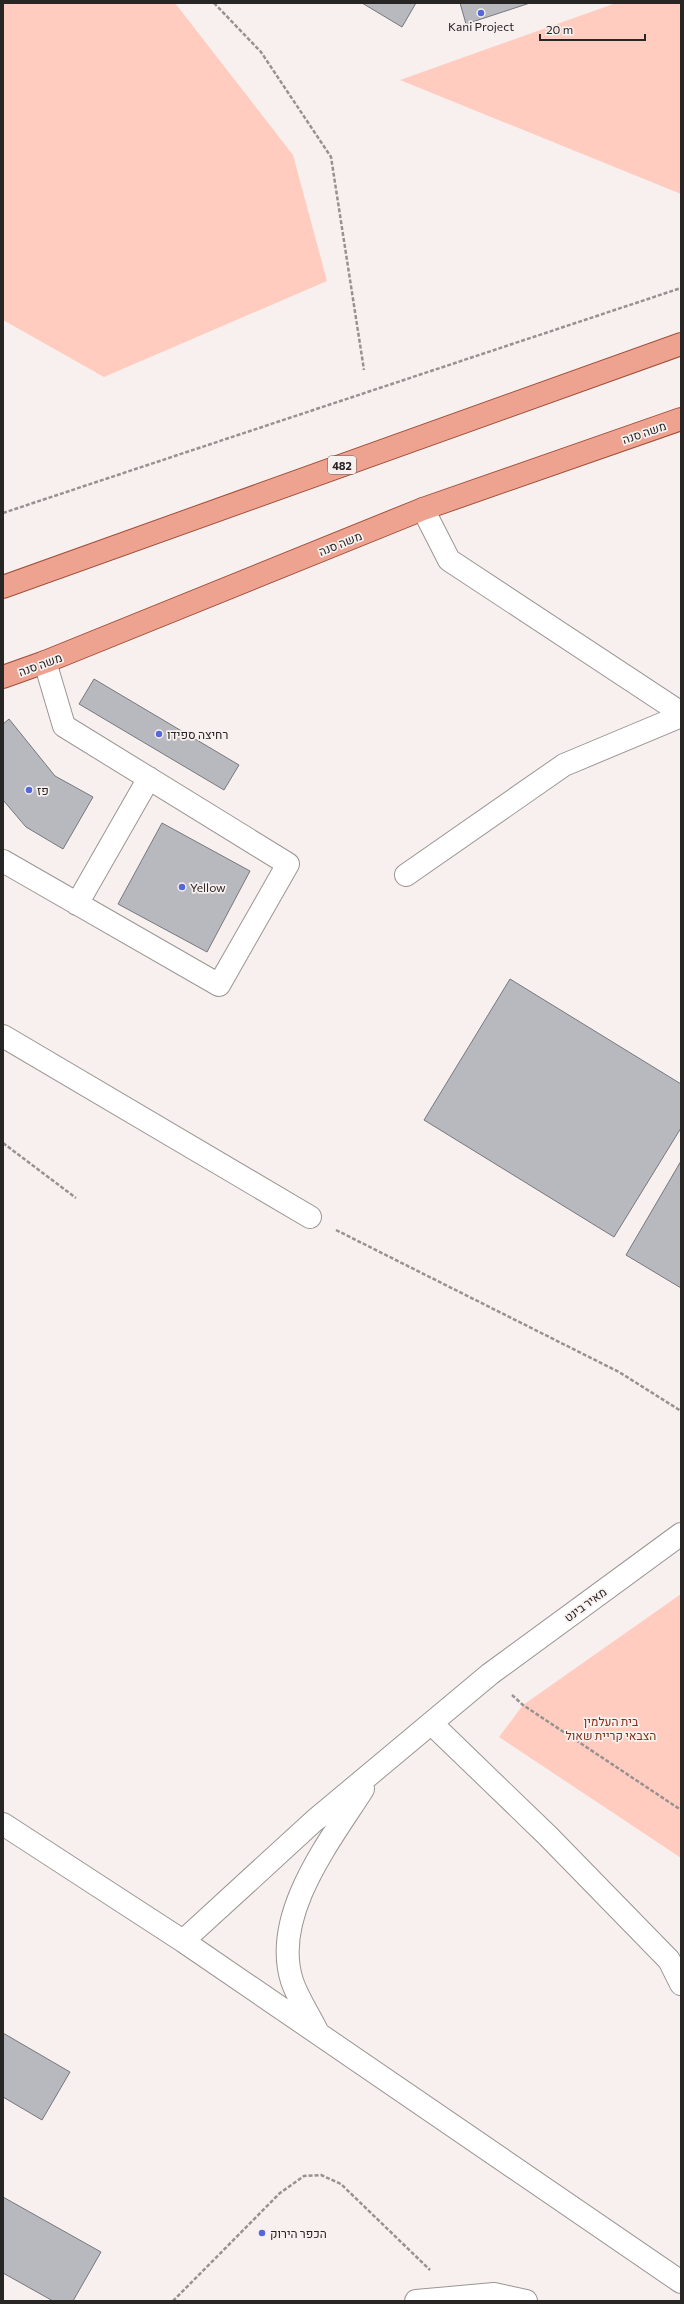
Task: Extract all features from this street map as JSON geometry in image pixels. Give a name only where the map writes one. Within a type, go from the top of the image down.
[{"type":"main road","name":"482","points":[[3,587],[681,344]]},
{"type":"main road","name":"משה סנה","points":[[3,677],[45,662],[423,509],[681,419]]},
{"type":"street","points":[[423,509],[449,560],[681,715]]},
{"type":"street","points":[[3,861],[219,985],[288,864],[64,726],[45,662]]},
{"type":"street","points":[[406,875],[564,765],[681,715]]},
{"type":"street","points":[[77,904],[149,778]]},
{"type":"street","points":[[3,1036],[310,1217]]},
{"type":"street","name":"מאיר בינט","points":[[183,1941],[314,1821],[490,1674],[681,1534]]},
{"type":"street","points":[[432,1724],[548,1836],[669,1960],[681,1984]]},
{"type":"street","points":[[319,2034],[292,1981],[288,1948],[296,1906],[316,1863],[373,1772]]},
{"type":"street","points":[[3,1824],[183,1941],[681,2282]]},
{"type":"street","points":[[416,2301],[461,2299],[494,2294],[526,2301]]},
{"type":"path","points":[[214,3],[261,52],[331,157],[364,370]]},
{"type":"path","points":[[3,513],[681,288]]},
{"type":"path","points":[[3,1143],[76,1198]]},
{"type":"path","points":[[310,1217],[619,1372],[681,1411]]},
{"type":"path","points":[[490,1674],[523,1705],[681,1810]]},
{"type":"path","points":[[173,2301],[280,2193],[304,2176],[321,2175],[341,2184],[461,2299]]},
{"type":"green space","points":[[3,3],[175,3],[293,155],[327,281],[104,377],[3,320]]},
{"type":"green space","points":[[616,3],[681,3],[681,194],[400,80]]},
{"type":"green space","name":"בית העלמין הצבאי קריית שאול","points":[[681,1594],[681,1858],[499,1737],[523,1705]]},
{"type":"building","name":"Kani Project","points":[[362,3],[416,3],[402,27]]},
{"type":"building","name":"Kani Project","points":[[460,3],[530,3],[466,24]]},
{"type":"building","name":"רחיצה ספידו","points":[[94,679],[239,765],[224,790],[79,704]]},
{"type":"building","points":[[9,719],[55,776],[93,797],[63,849],[26,827],[3,800],[3,724]]},
{"type":"building","points":[[162,823],[250,871],[207,952],[118,904]]},
{"type":"building","points":[[510,979],[681,1084],[681,1128],[614,1237],[424,1120]]},
{"type":"building","points":[[681,1161],[681,1288],[626,1255]]},
{"type":"building","points":[[3,2033],[70,2072],[42,2120],[3,2097]]},
{"type":"building","points":[[3,2197],[101,2252],[73,2301],[53,2301],[3,2273]]},
{"type":"place","name":"Kani Project","points":[[481,13]]},
{"type":"place","name":"רחיצה ספידו","points":[[159,734]]},
{"type":"place","name":"פז","points":[[29,790]]},
{"type":"place","name":"Yellow","points":[[182,887]]},
{"type":"place","name":"הכפר הירוק","points":[[262,2233]]}]
